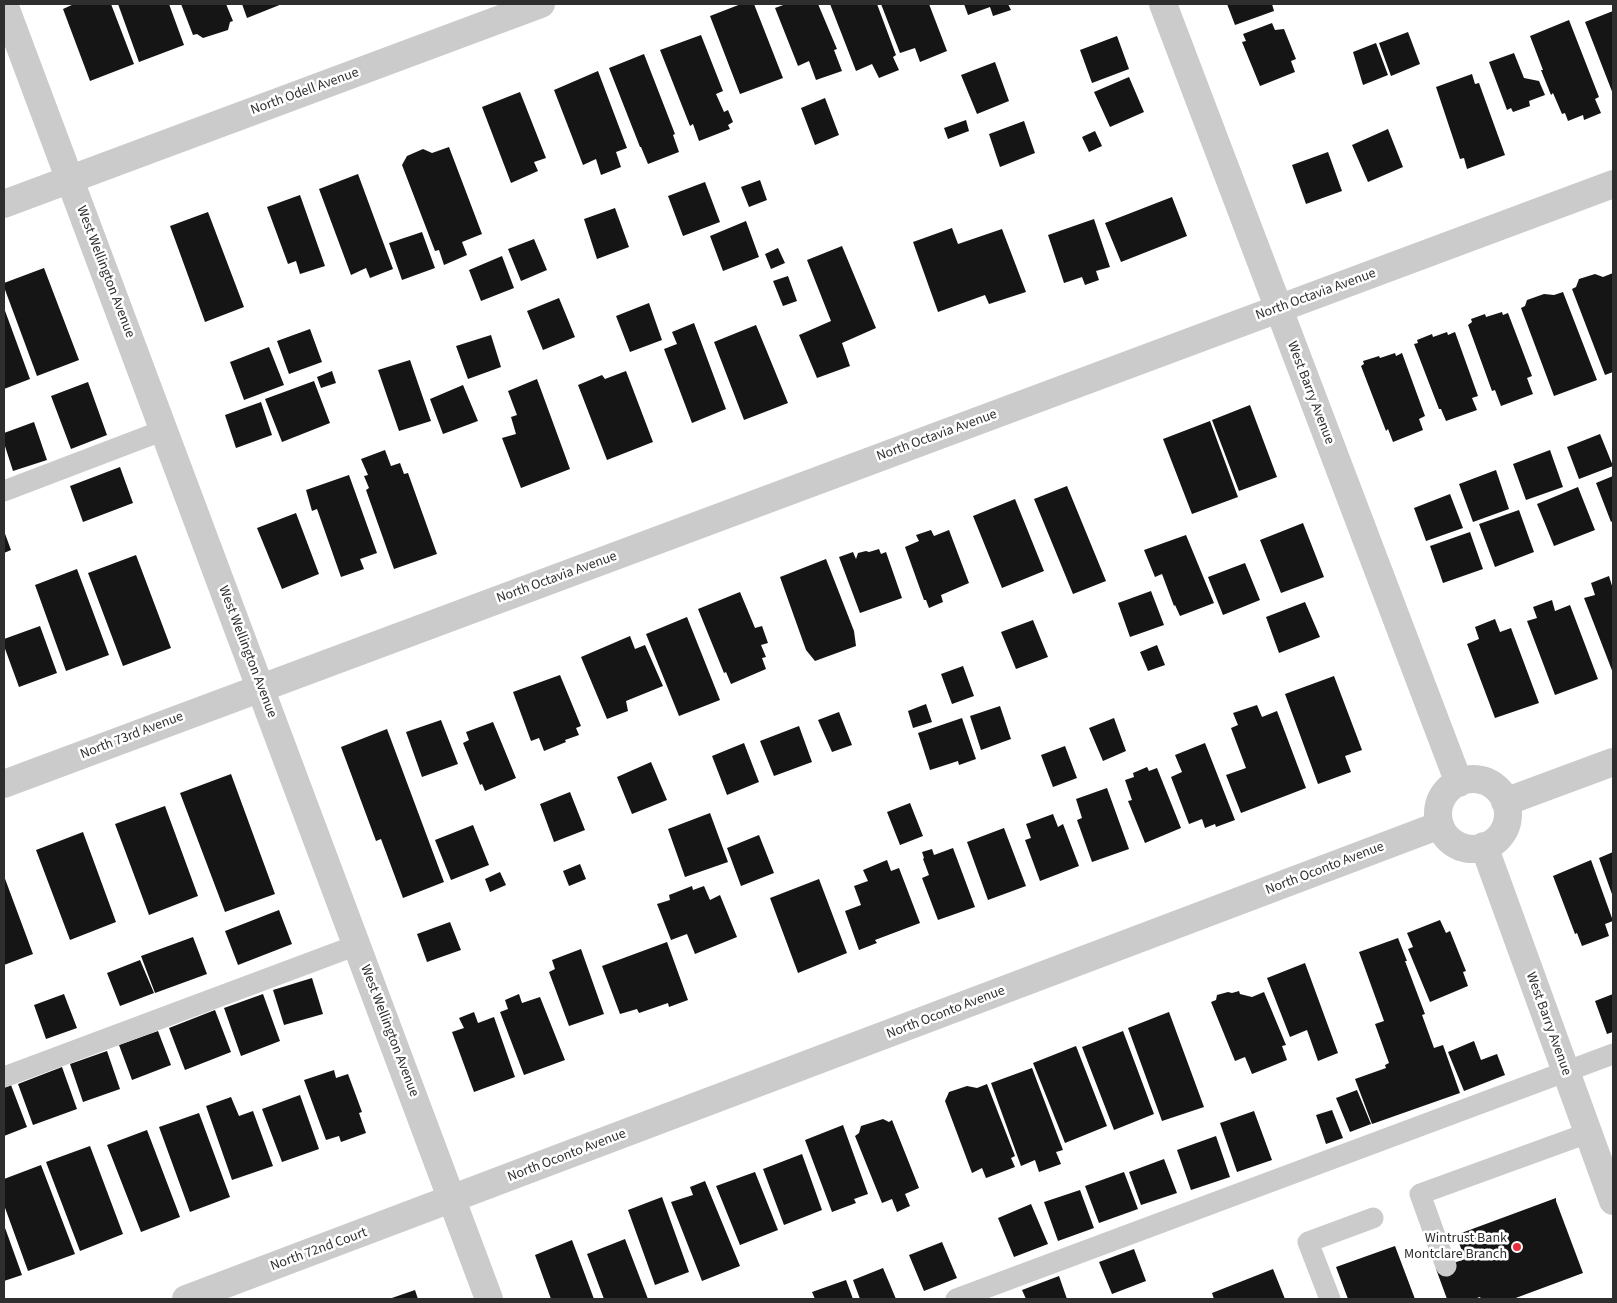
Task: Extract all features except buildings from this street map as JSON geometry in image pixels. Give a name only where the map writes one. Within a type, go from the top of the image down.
[{"type":"street","name":"West Wellington Avenue","points":[[4,4],[489,1299]]},
{"type":"street","name":"North Odell Avenue","points":[[4,204],[541,4]]},
{"type":"street","name":"West Barry Avenue","points":[[1163,4],[1459,783]]},
{"type":"street","name":"North Octavia Avenue","points":[[260,688],[1613,184]]},
{"type":"street","name":"North 73rd Avenue","points":[[4,784],[260,688]]},
{"type":"street","points":[[1505,802],[1613,762]]},
{"type":"street","points":[[1474,779],[1485,781],[1494,786],[1505,802],[1508,818],[1504,829],[1498,839],[1484,846],[1465,848],[1454,843],[1440,825],[1438,814],[1440,803],[1445,793],[1462,780],[1474,779]]},
{"type":"street","name":"North Oconto Avenue","points":[[452,1200],[1440,825]]},
{"type":"street","name":"West Barry Avenue","points":[[1484,846],[1613,1201]]},
{"type":"street","name":"North 72nd Court","points":[[186,1299],[452,1200]]},
{"type":"lane","points":[[4,491],[164,430]]},
{"type":"lane","points":[[4,1077],[357,945]]},
{"type":"lane","points":[[956,1299],[1613,1054]]},
{"type":"lane","points":[[1446,1266],[1420,1194],[1588,1133]]},
{"type":"lane","points":[[1330,1299],[1308,1242],[1373,1218]]},
{"type":"place","name":"Wintrust Bank Montclare Branch","points":[[1517,1247]]}]
